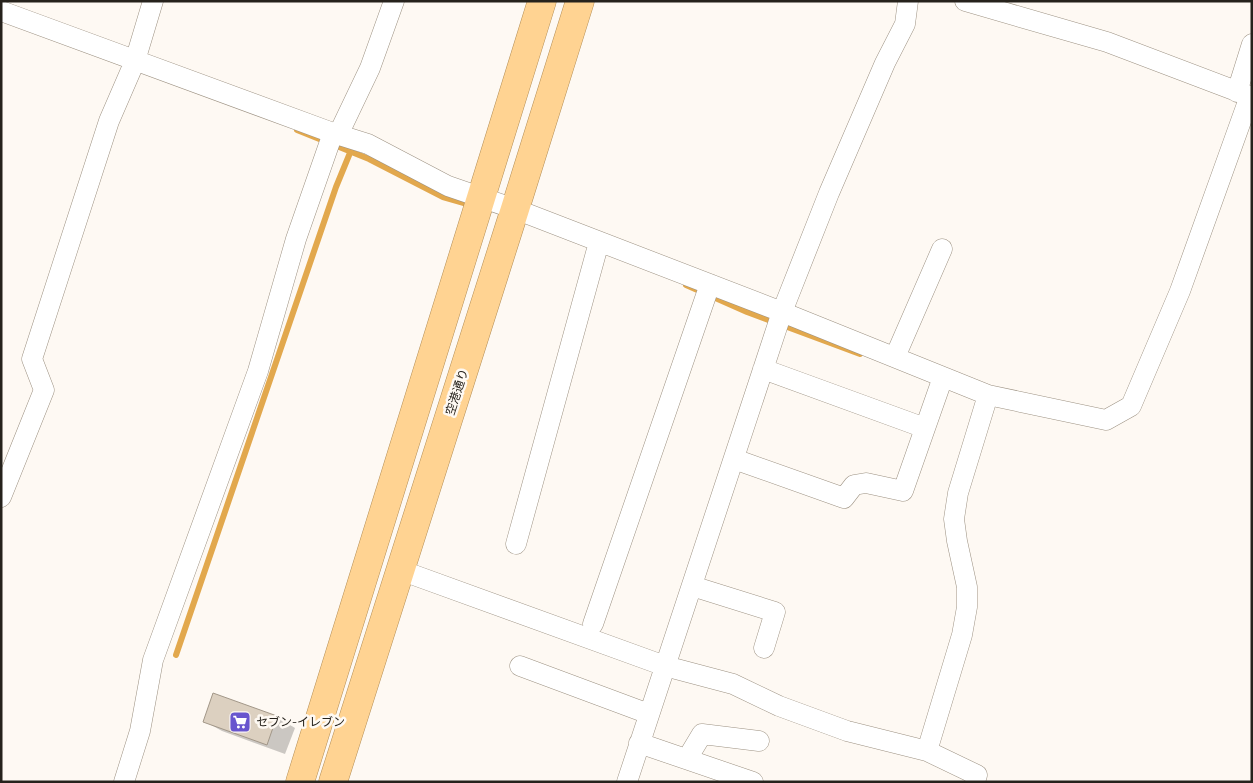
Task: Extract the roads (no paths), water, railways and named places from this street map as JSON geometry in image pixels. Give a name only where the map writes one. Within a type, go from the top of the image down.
[{"type":"highway","points":[[300,782],[542,1]]},
{"type":"highway","name":"空港通り","points":[[333,782],[516,209],[580,1]]},
{"type":"street","points":[[1,497],[44,390],[32,359],[109,121],[135,61],[153,1]]},
{"type":"street","points":[[124,782],[140,731],[153,660],[258,371],[296,239],[336,134],[370,68],[394,1]]},
{"type":"street","points":[[626,782],[782,312],[829,193],[885,63],[906,24],[908,1]]},
{"type":"street","points":[[966,1],[1107,42],[1246,95]]},
{"type":"street","points":[[1,11],[336,134],[368,144],[448,186],[516,209],[710,284],[988,395],[1106,420],[1131,406],[1180,291],[1246,95],[1252,44]]},
{"type":"street","points":[[516,544],[599,242]]},
{"type":"street","points":[[895,357],[942,249]]},
{"type":"street","points":[[593,624],[710,284]]},
{"type":"street","points":[[764,369],[925,428]]},
{"type":"street","points":[[734,459],[844,498],[854,485],[866,483],[903,491],[943,377]]},
{"type":"street","points":[[927,751],[962,635],[967,587],[954,519],[958,493],[988,395]]},
{"type":"street","points":[[400,570],[665,666],[734,684],[779,706],[847,731],[927,751],[977,775],[975,782]]},
{"type":"street","points":[[692,586],[775,612],[764,648]]},
{"type":"street","points":[[520,666],[649,714]]},
{"type":"street","points":[[687,759],[702,734],[759,741]]},
{"type":"street","points":[[639,743],[753,782]]},
{"type":"waterway","points":[[297,130],[369,159],[443,197],[471,205]]},
{"type":"waterway","points":[[176,655],[336,187],[352,148]]},
{"type":"waterway","points":[[686,285],[747,312],[860,354]]},
{"type":"place","name":"セブン-イレブン","points":[[240,722]]}]
